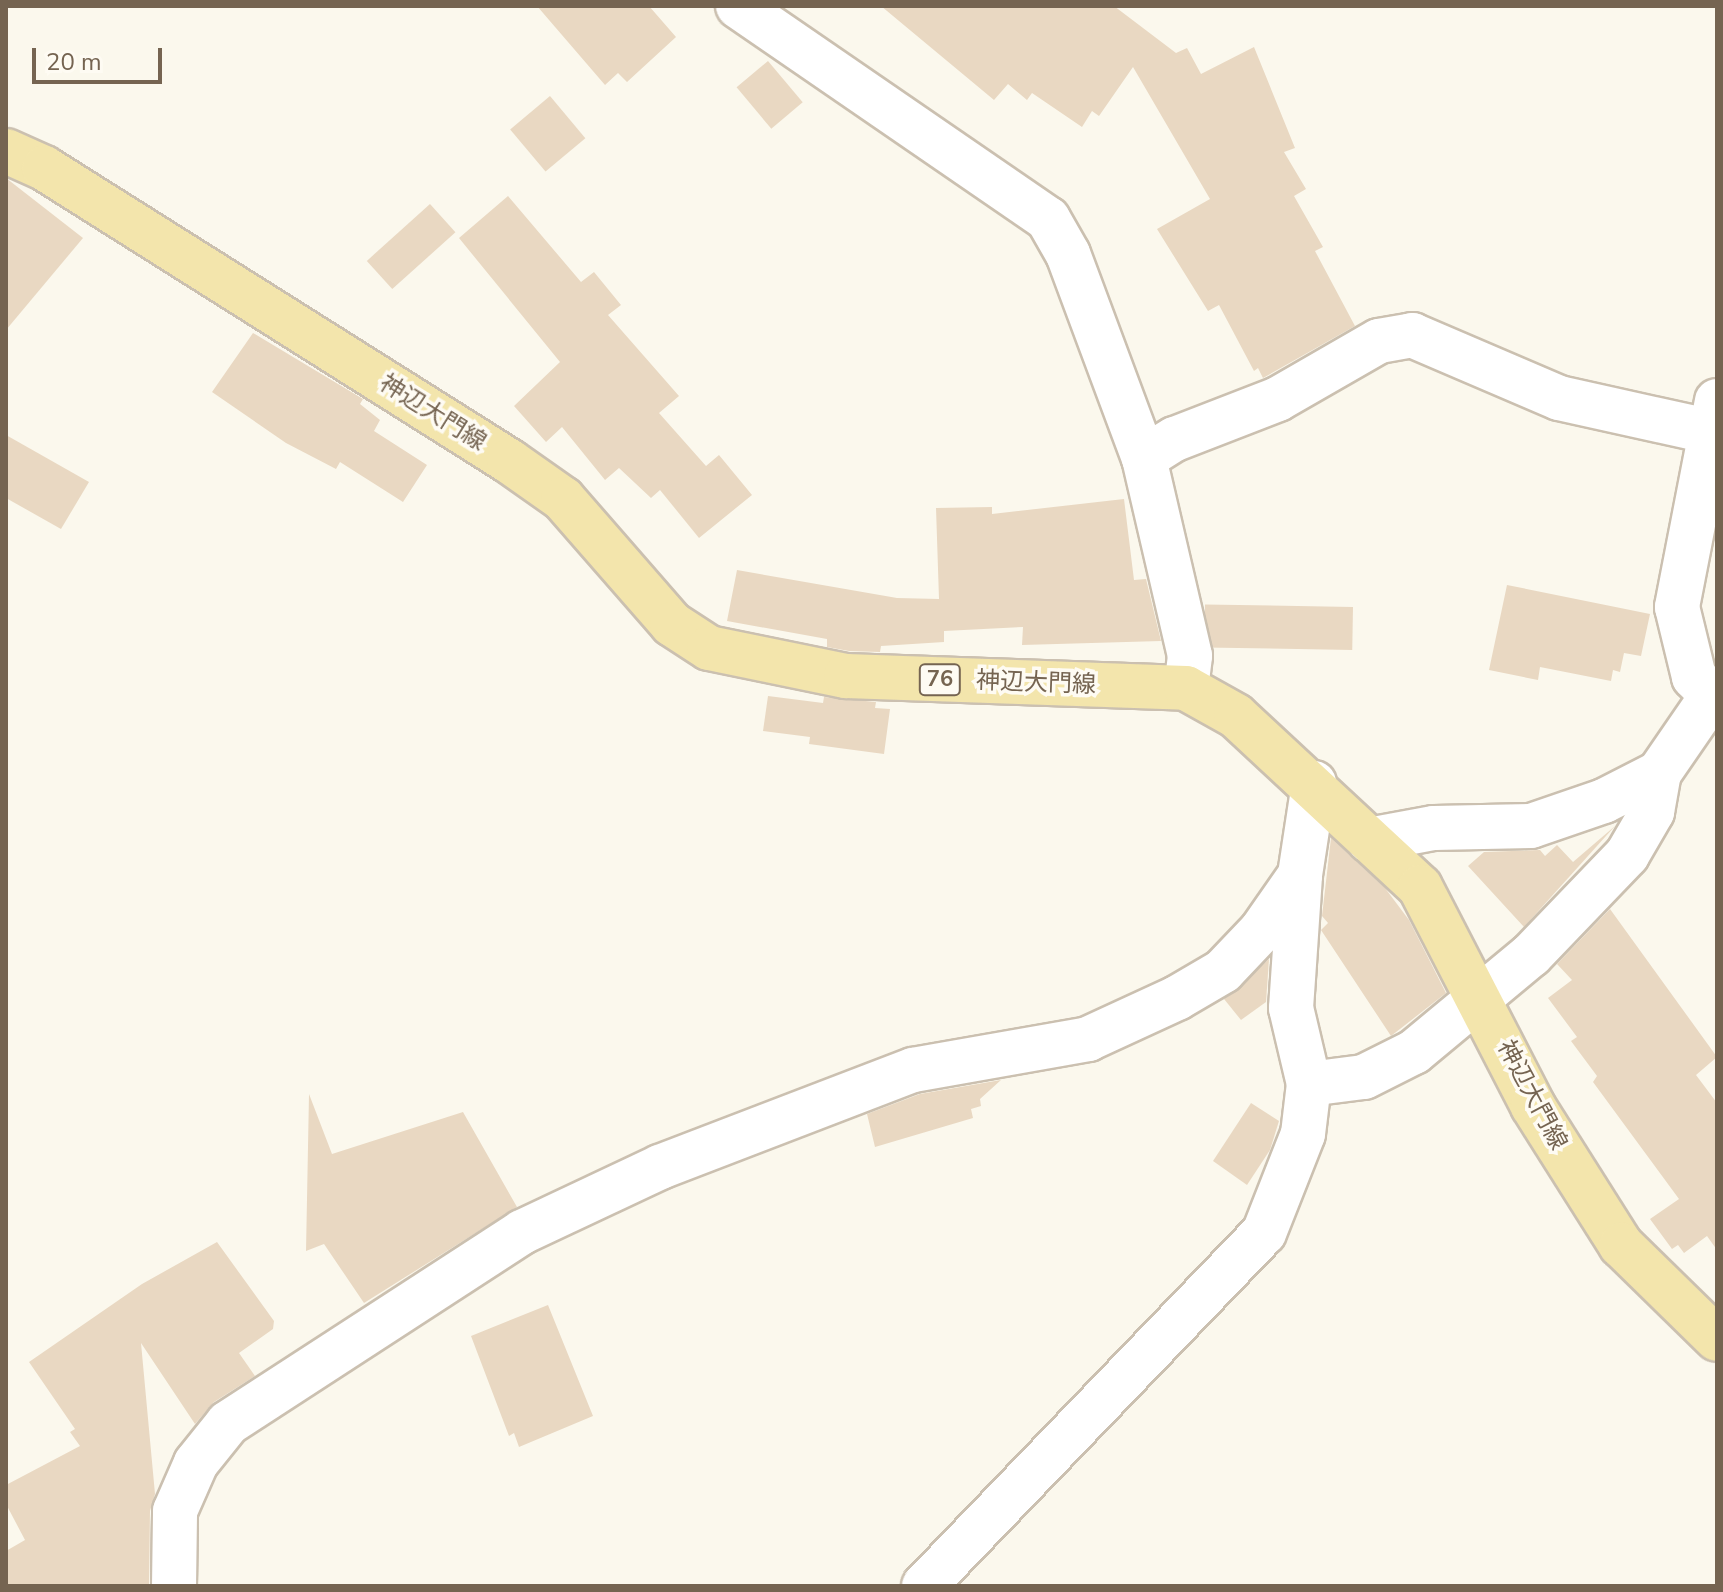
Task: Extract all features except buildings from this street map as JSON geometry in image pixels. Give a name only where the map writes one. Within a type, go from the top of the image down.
[{"type":"main road","name":"神辺大門線","points":[[6,151],[44,168],[563,499],[672,624],[709,648],[846,676],[1186,688],[1236,716],[1314,783],[1420,887],[1480,994],[1533,1106],[1621,1245],[1717,1339]]},
{"type":"street","points":[[738,6],[1048,219],[1068,254],[1144,458],[1190,656],[1186,688]]},
{"type":"street","points":[[1144,458],[1175,439],[1278,399],[1379,341],[1412,335],[1559,398],[1716,422],[1677,607],[1694,677],[1714,698],[1659,773],[1652,812],[1627,855],[1531,955],[1480,994],[1414,1052],[1364,1077],[1309,1084]]},
{"type":"street","points":[[1369,840],[1434,828],[1531,826],[1604,801],[1659,773]]},
{"type":"street","points":[[924,1586],[1264,1233],[1303,1134],[1309,1084],[1291,1008],[1300,875],[1314,783]]},
{"type":"street","points":[[174,1586],[175,1511],[196,1463],[228,1423],[522,1232],[660,1167],[913,1070],[1088,1039],[1164,1004],[1223,971],[1261,931],[1300,875]]}]
